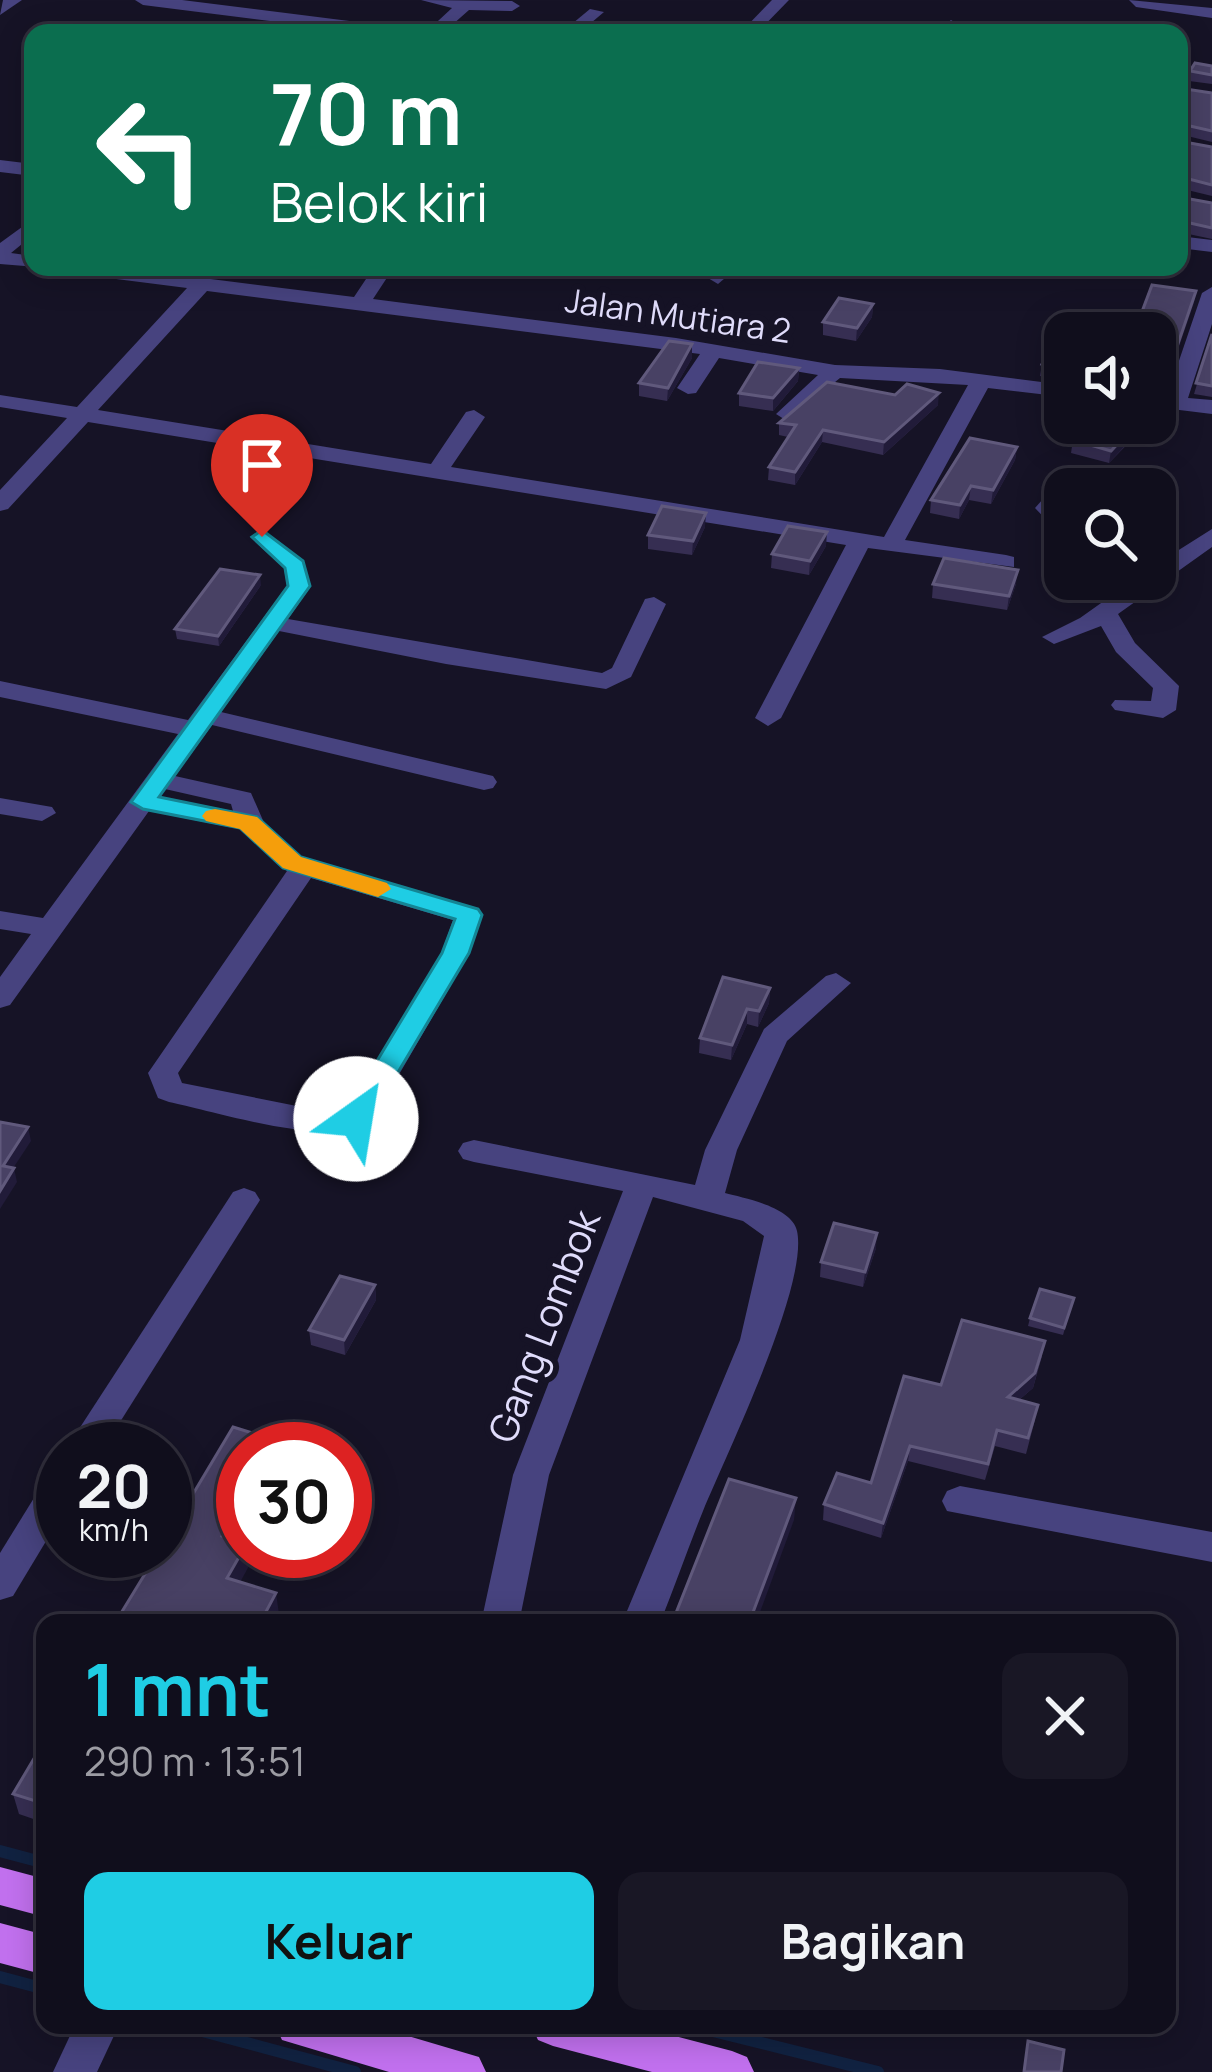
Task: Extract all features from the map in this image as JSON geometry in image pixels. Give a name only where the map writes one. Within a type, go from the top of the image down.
[{"type":"main road","points":[[0,1886],[36,1896]]},
{"type":"main road","points":[[0,1943],[36,1953]]},
{"type":"main road","points":[[329,2034],[464,2072]]},
{"type":"main road","points":[[587,2034],[732,2072]]},
{"type":"street","points":[[0,10],[14,0]]},
{"type":"street","points":[[143,0],[317,24]]},
{"type":"street","points":[[271,16],[286,0]]},
{"type":"street","points":[[429,0],[512,6]]},
{"type":"street","points":[[757,24],[781,0]]},
{"type":"street","points":[[1136,2],[1212,13]]},
{"type":"street","points":[[444,24],[465,4]]},
{"type":"street","points":[[581,24],[596,12]]},
{"type":"street","points":[[0,255],[24,233]]},
{"type":"street","points":[[253,289],[271,276]]},
{"type":"street","points":[[360,303],[378,276]]},
{"type":"street","points":[[0,504],[82,415],[196,278]]},
{"type":"street","name":"Jalan Mutiara 2","points":[[196,278],[835,371],[1044,389]]},
{"type":"street","points":[[1176,386],[1205,338],[1212,293]]},
{"type":"street","points":[[688,388],[713,350]]},
{"type":"street","points":[[787,415],[835,371]]},
{"type":"street","points":[[891,545],[980,381]]},
{"type":"street","points":[[0,400],[435,474],[1006,562]]},
{"type":"street","points":[[1176,403],[1212,407]]},
{"type":"street","points":[[435,474],[474,417]]},
{"type":"street","points":[[1176,558],[1212,536]]},
{"type":"street","points":[[0,998],[299,586],[296,566],[262,537]]},
{"type":"street","points":[[768,718],[859,542]]},
{"type":"street","points":[[1054,637],[1072,632],[1117,600]]},
{"type":"street","points":[[273,623],[446,657],[606,681],[622,672],[654,604]]},
{"type":"street","points":[[1104,611],[1125,647],[1166,686],[1162,710],[1124,705]]},
{"type":"street","points":[[0,689],[202,723],[484,782]]},
{"type":"street","points":[[151,791],[248,823],[278,852],[304,867],[469,915],[455,953],[362,1113],[352,1122],[322,1122],[169,1091],[164,1073],[304,867]]},
{"type":"street","points":[[0,806],[42,813]]},
{"type":"street","points":[[0,920],[51,928]]},
{"type":"street","points":[[709,1198],[721,1150],[775,1036],[836,983]]},
{"type":"street","points":[[475,1151],[643,1183]]},
{"type":"street","name":"Gang Lombok","points":[[502,1614],[531,1474],[643,1183],[753,1212],[781,1231],[777,1273],[730,1418],[686,1508],[645,1614]]},
{"type":"street","points":[[101,1422],[244,1200]]},
{"type":"street","points":[[960,1502],[1212,1547]]},
{"type":"street","points":[[0,1585],[36,1526]]},
{"type":"street","points":[[75,2072],[94,2034]]},
{"type":"building","points":[[1195,63],[1212,66],[1212,75],[1190,71]]},
{"type":"building","points":[[1188,89],[1212,93],[1212,131],[1188,126]]},
{"type":"building","points":[[1188,143],[1212,147],[1212,185],[1188,179]]},
{"type":"building","points":[[1188,199],[1212,203],[1212,228],[1188,223]]},
{"type":"building","points":[[1152,285],[1196,291],[1176,350],[1176,312],[1142,312]]},
{"type":"building","points":[[839,298],[873,304],[857,328],[823,322]]},
{"type":"building","points":[[1212,334],[1212,386],[1196,383]]},
{"type":"building","points":[[669,341],[692,344],[668,388],[639,383]]},
{"type":"building","points":[[758,362],[799,368],[773,398],[739,393]]},
{"type":"building","points":[[827,382],[895,395],[907,384],[939,393],[884,442],[823,430],[795,472],[769,467],[796,425],[779,423]]},
{"type":"building","points":[[970,438],[1017,447],[993,490],[971,486],[960,505],[931,500]]},
{"type":"building","points":[[1087,444],[1118,444],[1111,451]]},
{"type":"building","points":[[662,506],[706,513],[693,541],[648,535]]},
{"type":"building","points":[[788,526],[827,532],[810,561],[772,554]]},
{"type":"building","points":[[944,558],[1018,570],[1009,596],[933,584]]},
{"type":"building","points":[[220,569],[260,575],[218,636],[175,629]]},
{"type":"building","points":[[723,977],[770,988],[759,1011],[747,1009],[732,1045],[700,1038]]},
{"type":"building","points":[[0,1122],[28,1127],[3,1166],[14,1168],[0,1191]]},
{"type":"building","points":[[834,1223],[877,1233],[865,1272],[821,1262]]},
{"type":"building","points":[[340,1276],[375,1285],[344,1340],[309,1330]]},
{"type":"building","points":[[1040,1289],[1074,1298],[1064,1328],[1030,1318]]},
{"type":"building","points":[[962,1320],[1045,1341],[1035,1373],[1008,1397],[1038,1405],[1028,1438],[997,1430],[988,1464],[910,1446],[883,1523],[824,1504],[837,1473],[871,1483],[904,1376],[941,1385]]},
{"type":"building","points":[[216,1456],[216,1578],[276,1593],[265,1614],[120,1614],[142,1578],[192,1578],[192,1496]]},
{"type":"building","points":[[729,1479],[796,1498],[752,1614],[676,1614]]},
{"type":"building","points":[[36,1755],[36,1801],[13,1794]]},
{"type":"building","points":[[1028,2041],[1064,2050],[1061,2072],[1024,2072]]},
{"type":"waterway","points":[[0,1851],[36,1861]]},
{"type":"waterway","points":[[0,1977],[36,1987]]},
{"type":"waterway","points":[[214,2034],[355,2072]]},
{"type":"waterway","points":[[725,2034],[878,2072]]},
{"type":"slow traffic","points":[[215,816],[248,823],[292,862],[378,889]]},
{"type":"route","points":[[262,537],[296,566],[299,586],[143,802],[248,823],[292,862],[469,915],[455,953],[356,1119]]}]
